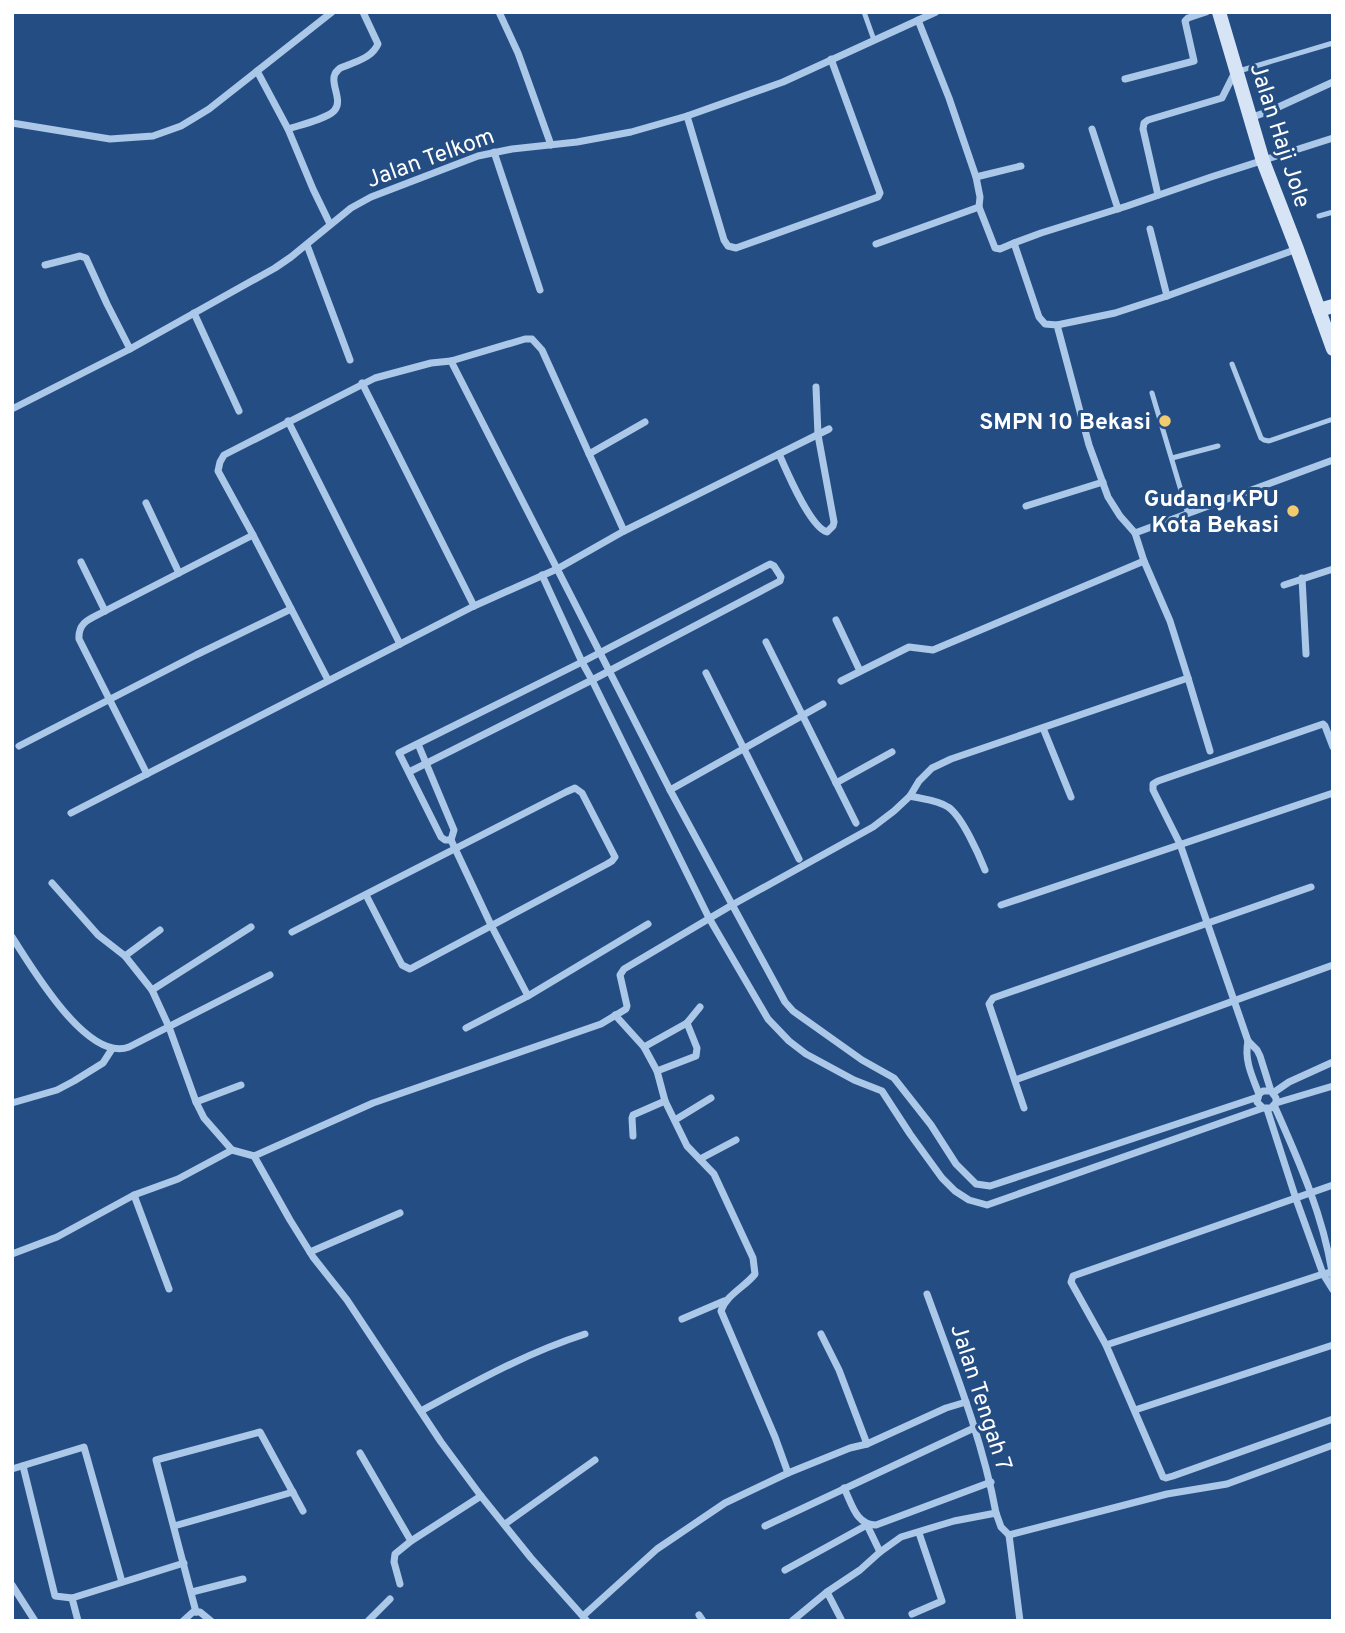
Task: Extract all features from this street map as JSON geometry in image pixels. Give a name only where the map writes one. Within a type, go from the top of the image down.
[{"type":"main road","name":"Jalan Haji Jole","points":[[1219,12],[1263,161],[1297,249],[1326,308],[1333,349]]},
{"type":"street","points":[[12,123],[110,139],[153,136],[181,126],[209,109],[332,12]]},
{"type":"street","points":[[288,129],[335,110],[338,103],[334,77],[338,70],[375,52],[378,44],[363,12]]},
{"type":"street","points":[[499,12],[551,145]]},
{"type":"street","name":"Jalan Telkom","points":[[12,409],[130,349],[275,268],[351,208],[371,197],[478,156],[631,132],[687,116],[783,82],[936,12]]},
{"type":"street","points":[[1125,79],[1194,61],[1185,21],[1206,12]]},
{"type":"street","points":[[918,20],[949,97],[976,177],[979,207],[995,248],[1000,249],[1041,233],[1333,138]]},
{"type":"street","points":[[687,116],[727,246],[736,248],[880,195],[831,60]]},
{"type":"street","points":[[257,71],[288,129],[330,224]]},
{"type":"street","points":[[1158,195],[1143,129],[1144,123],[1222,98],[1236,72]]},
{"type":"street","points":[[1249,118],[1333,82]]},
{"type":"street","points":[[1092,129],[1118,209]]},
{"type":"street","points":[[494,152],[540,290]]},
{"type":"street","points":[[976,177],[1021,166]]},
{"type":"street","points":[[876,244],[979,207]]},
{"type":"street","points":[[1150,229],[1167,296]]},
{"type":"street","points":[[1014,243],[1039,317],[1045,324],[1057,326],[1115,313],[1297,249]]},
{"type":"street","points":[[307,244],[350,360]]},
{"type":"street","points":[[45,265],[80,256],[86,258],[130,349]]},
{"type":"street","points":[[194,313],[239,411]]},
{"type":"street","points":[[1057,326],[1088,445],[1108,497],[1135,533],[1170,621],[1210,751]]},
{"type":"street","points":[[328,680],[218,471],[224,455],[362,383],[400,370],[451,361],[532,339],[542,351],[624,531]]},
{"type":"street","points":[[451,361],[670,790],[785,1002],[793,1011],[894,1078],[931,1125],[956,1164],[976,1184],[990,1186],[1258,1096],[1263,1091],[1272,1092],[1333,1062]]},
{"type":"street","points":[[362,383],[474,606]]},
{"type":"street","points":[[779,454],[808,512],[822,530],[827,532],[834,522],[818,435],[816,387]]},
{"type":"street","points":[[288,421],[400,644]]},
{"type":"street","points":[[589,454],[645,422]]},
{"type":"street","points":[[71,813],[474,606],[557,569],[624,531],[830,429]]},
{"type":"street","points":[[1135,533],[1333,460]]},
{"type":"street","points":[[1026,506],[1103,482]]},
{"type":"street","points":[[146,503],[179,573]]},
{"type":"street","points":[[147,774],[79,639],[78,631],[81,625],[105,611],[253,535]]},
{"type":"street","points":[[841,681],[909,647],[933,650],[1144,561]]},
{"type":"street","points":[[81,562],[105,611]]},
{"type":"street","points":[[409,772],[780,581],[781,576],[773,564],[770,564],[582,662],[399,752],[441,837],[451,840]]},
{"type":"street","points":[[1284,584],[1333,569]]},
{"type":"street","points":[[542,575],[582,662],[709,918],[768,1019],[806,1054],[854,1080],[882,1091],[942,1178],[968,1200],[988,1205],[1333,1086]]},
{"type":"street","points":[[1302,578],[1306,653]]},
{"type":"street","points":[[19,746],[291,609]]},
{"type":"street","points":[[836,620],[860,671]]},
{"type":"street","points":[[766,642],[856,822]]},
{"type":"street","points":[[706,673],[799,859]]},
{"type":"street","points":[[52,883],[98,935],[125,956],[152,990],[169,1027],[195,1102],[204,1118],[232,1150],[254,1156],[373,1103],[601,1024],[626,1009],[620,975],[624,969],[709,918],[873,827],[910,796],[919,781],[932,768],[976,750],[1188,678]]},
{"type":"street","points":[[670,790],[823,704]]},
{"type":"street","points":[[1332,1289],[1328,1273],[1296,1199],[1270,1107],[1276,1098],[1260,1056],[1248,1041],[1180,844],[1153,790],[1153,784],[1322,724],[1333,747]]},
{"type":"street","points":[[1043,728],[1071,797]]},
{"type":"street","points":[[418,744],[454,830],[451,840],[528,996]]},
{"type":"street","points":[[836,783],[892,752]]},
{"type":"street","points":[[416,787],[433,780]]},
{"type":"street","points":[[292,932],[575,789],[582,793],[615,857],[607,864],[408,969],[402,965],[366,895]]},
{"type":"street","points":[[1001,905],[1333,793]]},
{"type":"street","points":[[910,796],[951,809],[978,853],[985,870]]},
{"type":"street","points":[[1024,1108],[989,1004],[993,998],[1311,887]]},
{"type":"street","points":[[466,1028],[528,996],[648,924]]},
{"type":"street","points":[[152,990],[251,927]]},
{"type":"street","points":[[125,956],[160,930]]},
{"type":"street","points":[[12,937],[60,1006],[84,1032],[110,1052]]},
{"type":"street","points":[[1015,1080],[1333,965]]},
{"type":"street","points":[[12,1103],[57,1090],[103,1063],[110,1052],[125,1049],[270,975]]},
{"type":"street","points":[[643,1047],[687,1023],[700,1007]]},
{"type":"street","points":[[615,1015],[643,1047],[657,1071],[666,1101],[687,1146],[714,1174],[753,1258],[755,1274],[749,1281],[725,1301],[682,1319]]},
{"type":"street","points":[[657,1071],[696,1056],[697,1048],[687,1023]]},
{"type":"street","points":[[1248,1041],[1247,1062],[1258,1102],[1270,1107],[1297,1157],[1310,1194],[1329,1233],[1328,1273],[1333,1280],[1332,1289]]},
{"type":"street","points":[[882,1091],[894,1078]]},
{"type":"street","points":[[195,1102],[240,1085]]},
{"type":"street","points":[[675,1120],[711,1098]]},
{"type":"street","points":[[633,1136],[633,1115],[666,1101]]},
{"type":"street","points":[[700,1159],[737,1140]]},
{"type":"street","points":[[12,1254],[57,1237],[134,1195],[177,1179],[232,1150]]},
{"type":"street","points":[[254,1156],[310,1252],[347,1300],[481,1496],[531,1558],[585,1618],[657,1549],[725,1503],[788,1473],[850,1448],[867,1444],[946,1408],[966,1402]]},
{"type":"street","points":[[1333,1185],[1073,1276],[1071,1282],[1106,1345],[1161,1475],[1166,1478],[1333,1419]]},
{"type":"street","points":[[134,1195],[169,1289]]},
{"type":"street","points":[[310,1252],[400,1213]]},
{"type":"street","points":[[1106,1345],[1328,1273]]},
{"type":"street","name":"Jalan Tengah 7","points":[[927,1294],[976,1427],[991,1482],[996,1513]]},
{"type":"street","points":[[725,1301],[721,1311],[788,1473]]},
{"type":"street","points":[[421,1411],[461,1391],[483,1376],[526,1356],[586,1334]]},
{"type":"street","points":[[821,1334],[839,1370],[867,1444]]},
{"type":"street","points":[[1135,1410],[1333,1345]]},
{"type":"street","points":[[765,1526],[976,1427]]},
{"type":"street","points":[[196,1612],[156,1460],[260,1432],[303,1511]]},
{"type":"street","points":[[1009,1535],[1167,1494],[1227,1484],[1333,1445]]},
{"type":"street","points":[[12,1469],[84,1447],[122,1582]]},
{"type":"street","points":[[360,1453],[411,1541]]},
{"type":"street","points":[[505,1524],[595,1460]]},
{"type":"street","points":[[23,1465],[55,1596],[72,1598],[184,1563]]},
{"type":"street","points":[[785,1570],[867,1525],[876,1525],[991,1482]]},
{"type":"street","points":[[844,1488],[880,1552]]},
{"type":"street","points":[[174,1526],[293,1492]]},
{"type":"street","points":[[400,1584],[394,1562],[395,1554],[481,1496]]},
{"type":"street","points":[[792,1621],[901,1537],[954,1521],[996,1513],[1001,1527],[1009,1535],[1020,1621]]},
{"type":"street","points":[[912,1614],[943,1601],[919,1533]]},
{"type":"street","points":[[192,1592],[243,1579]]},
{"type":"street","points":[[12,1585],[35,1621]]},
{"type":"street","points":[[827,1592],[842,1621]]},
{"type":"street","points":[[72,1598],[78,1621]]},
{"type":"street","points":[[368,1621],[390,1600]]},
{"type":"street","points":[[183,1621],[193,1612],[200,1612],[211,1621]]},
{"type":"lane","points":[[864,12],[874,40]]},
{"type":"lane","points":[[1236,72],[1333,43]]},
{"type":"lane","points":[[1319,216],[1333,212]]},
{"type":"lane","points":[[1231,364],[1264,440],[1269,441],[1333,419]]},
{"type":"lane","points":[[1152,393],[1188,514]]},
{"type":"lane","points":[[1172,458],[1218,446]]},
{"type":"place","name":"SMPN 10 Bekasi","points":[[1165,421]]},
{"type":"place","name":"Gudang KPU Kota Bekasi","points":[[1293,511]]}]
